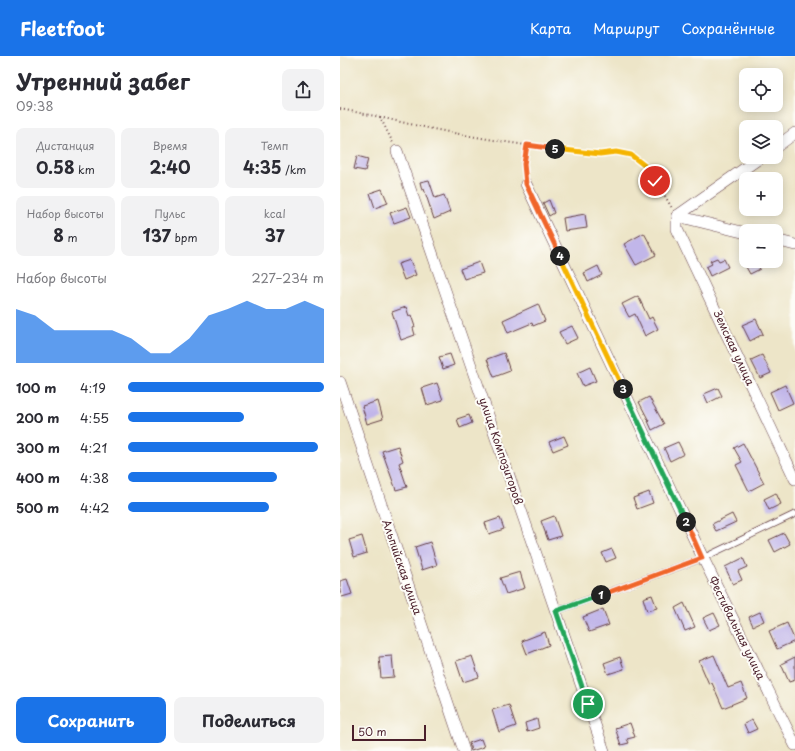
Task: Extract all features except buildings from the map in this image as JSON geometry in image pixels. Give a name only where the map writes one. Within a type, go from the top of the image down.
[{"type":"street","points":[[783,142],[795,133]]},
{"type":"street","name":"улица Композиторов","points":[[397,152],[604,751]]},
{"type":"street","points":[[677,216],[751,164]]},
{"type":"street","name":"Фестивальная улица","points":[[526,184],[702,558],[795,745]]},
{"type":"street","points":[[677,216],[739,231]]},
{"type":"street","name":"Земская улица","points":[[677,216],[677,229],[795,479]]},
{"type":"street","points":[[783,242],[795,245]]},
{"type":"street","name":"Альпийская улица","points":[[340,382],[464,751]]},
{"type":"lane","points":[[556,611],[702,558],[795,514]]},
{"type":"path","points":[[340,109],[380,117],[426,129],[527,145],[576,152],[600,154],[616,152],[631,155],[645,166],[677,216]]},
{"type":"path","points":[[380,117],[397,152]]},
{"type":"path","points":[[526,184],[524,164],[527,145]]},
{"type":"route","points":[[588,704],[556,611],[702,558],[526,184],[524,164],[527,145],[576,152],[600,154],[616,152],[631,155],[645,166],[655,181]]}]
